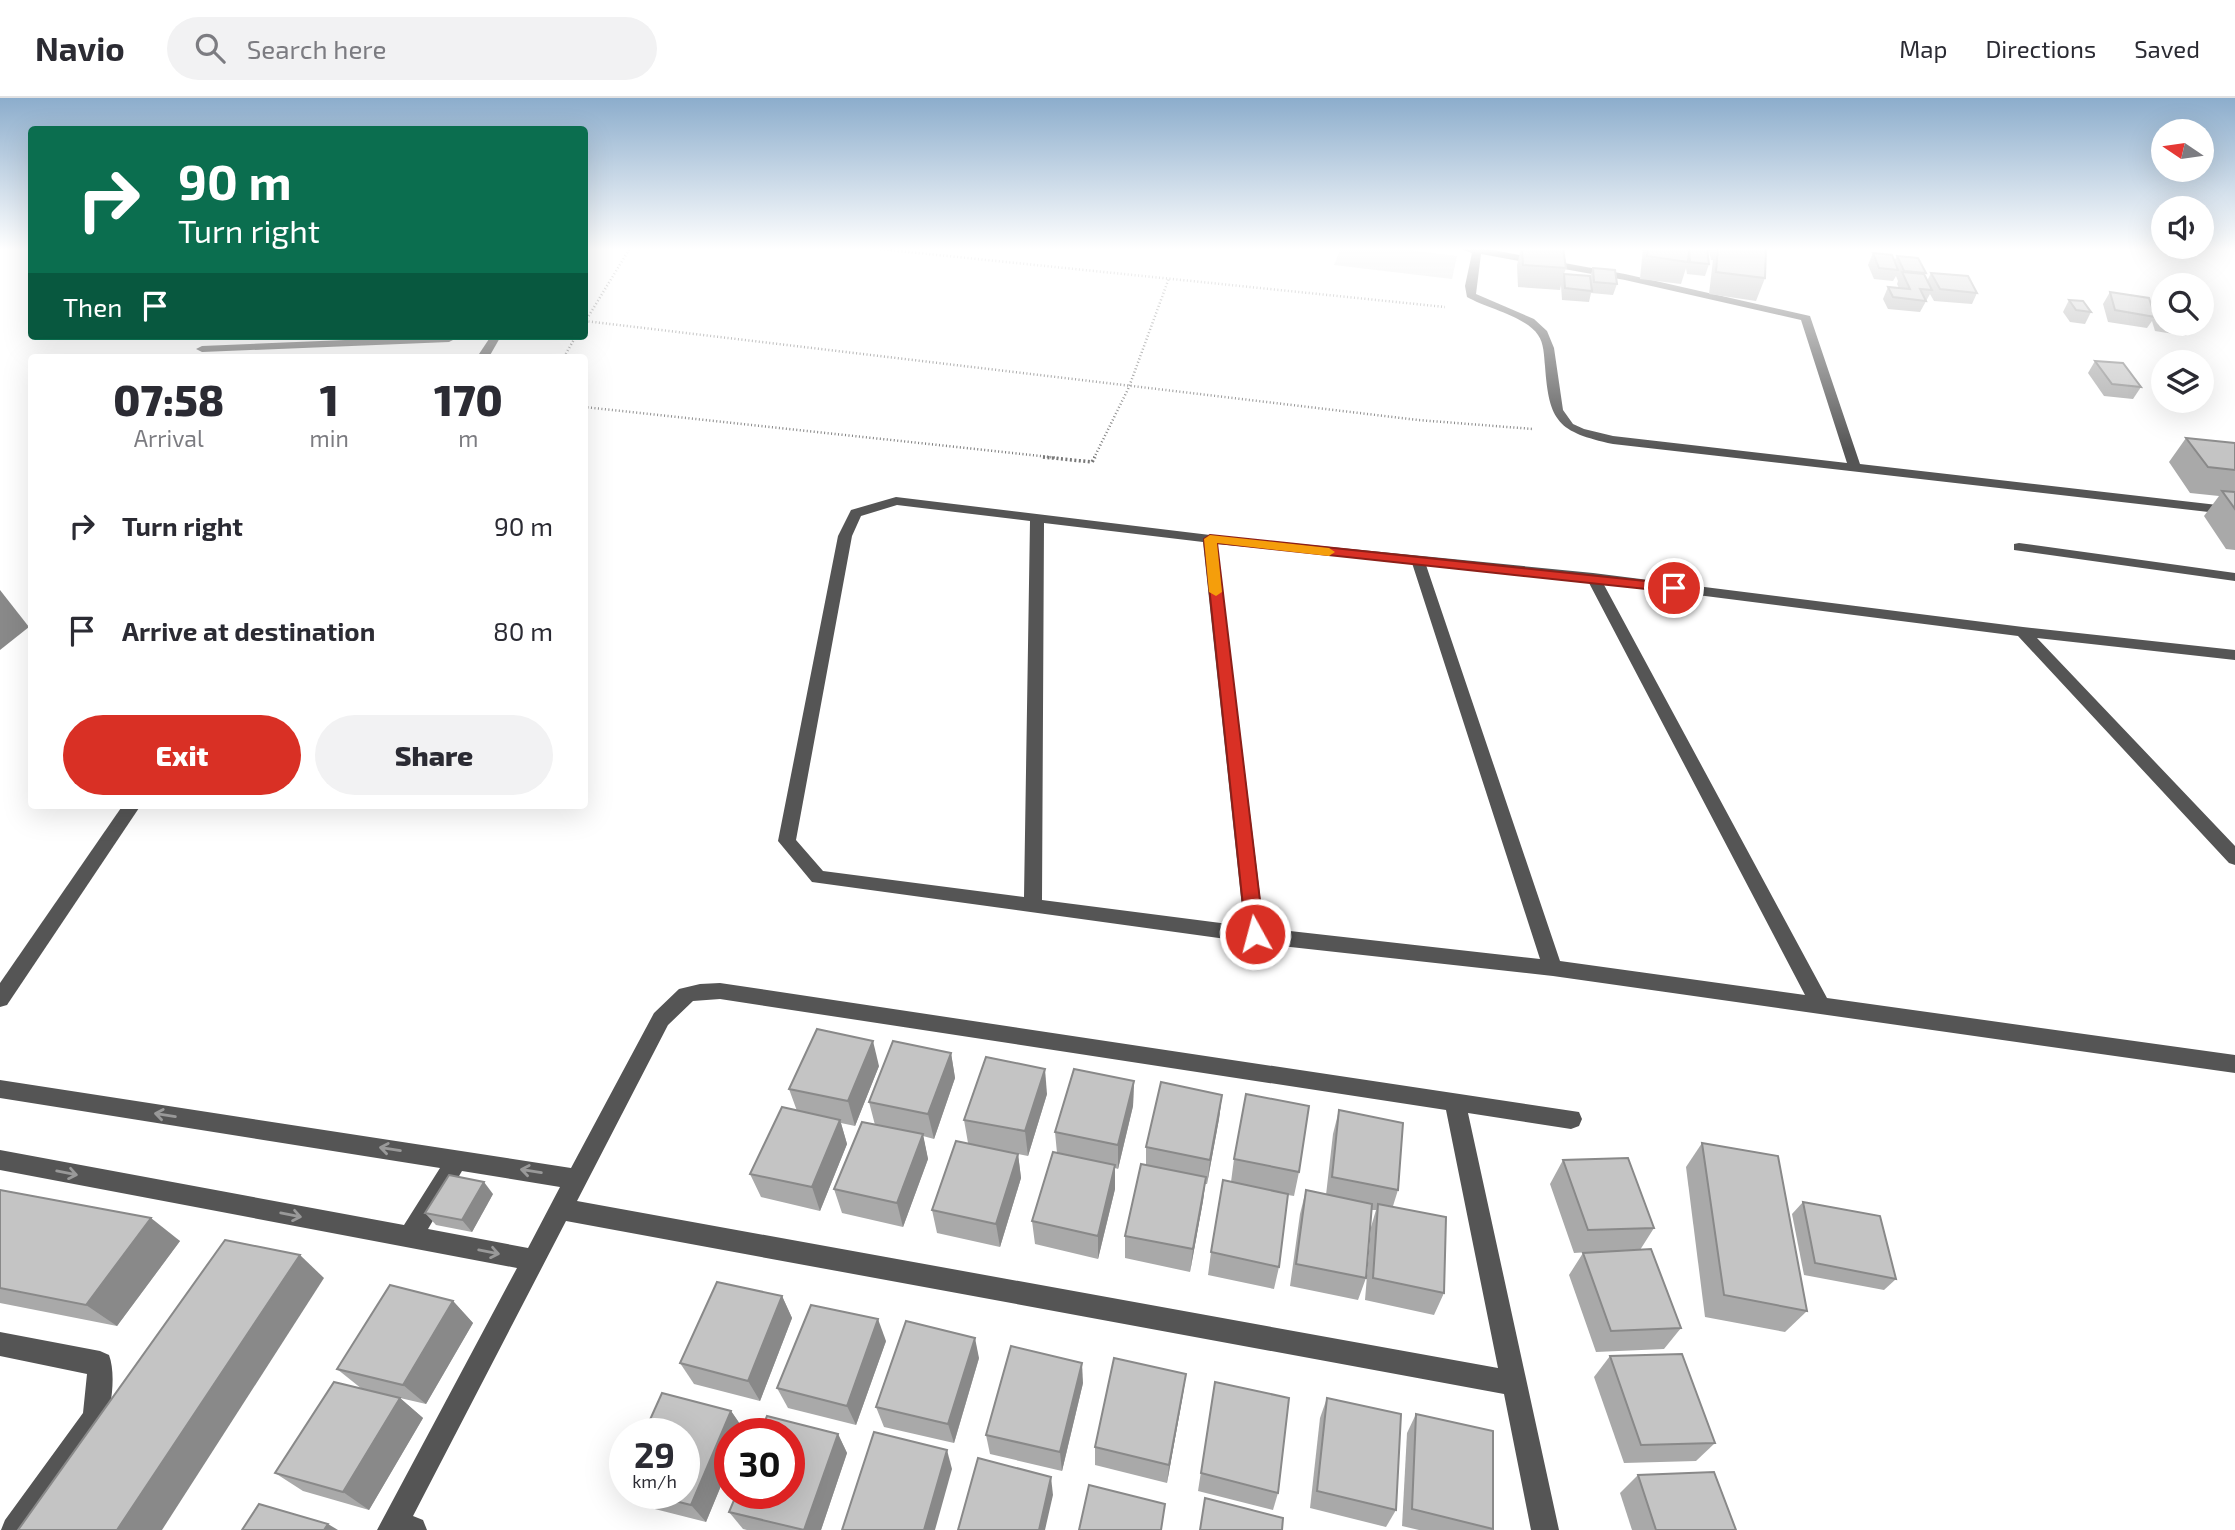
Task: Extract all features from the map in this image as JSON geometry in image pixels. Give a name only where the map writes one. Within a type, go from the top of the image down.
[{"type":"street","points":[[1511,315],[1535,325],[1544,333],[1549,347],[1555,408],[1560,420],[1569,428],[1614,440],[1854,465],[2235,511]]},
{"type":"street","points":[[1791,315],[1805,318],[1854,465]]},
{"type":"street","points":[[198,353],[210,340]]},
{"type":"street","points":[[198,353],[447,341]]},
{"type":"street","points":[[2235,655],[2024,632],[1593,578],[1210,539],[896,501],[856,513],[845,536],[800,764],[788,841],[818,877],[1255,934],[1553,968],[2235,1064]]},
{"type":"street","points":[[1033,905],[1037,516]]},
{"type":"street","points":[[1210,539],[1255,934]]},
{"type":"street","points":[[2019,547],[2235,577]]},
{"type":"street","points":[[1418,561],[1553,968]]},
{"type":"street","points":[[1593,578],[1820,1004]]},
{"type":"street","points":[[2024,632],[2235,858]]},
{"type":"street","points":[[0,999],[129,809]]},
{"type":"street","points":[[399,1529],[533,1260],[661,1019],[675,1001],[686,993],[720,991],[1571,1119]]},
{"type":"street","points":[[0,1090],[577,1179]]},
{"type":"street","points":[[1455,1102],[1545,1530]]},
{"type":"street","points":[[0,1160],[533,1260]]},
{"type":"street","points":[[410,1237],[457,1160]]},
{"type":"street","points":[[561,1209],[1514,1383]]},
{"type":"street","points":[[0,1344],[100,1364],[94,1417],[15,1530]]},
{"type":"path","points":[[588,407],[1092,462],[1129,387],[1155,315]]},
{"type":"path","points":[[588,322],[1418,420],[1540,430],[1569,428]]},
{"type":"building","points":[[2095,361],[2123,363],[2141,387],[2112,384]]},
{"type":"building","points":[[2186,438],[2235,443],[2235,470],[2208,467]]},
{"type":"building","points":[[2222,491],[2235,492],[2235,509]]},
{"type":"building","points":[[817,1029],[873,1041],[848,1101],[789,1089]]},
{"type":"building","points":[[893,1041],[951,1053],[928,1114],[869,1102]]},
{"type":"building","points":[[986,1057],[1045,1069],[1025,1131],[964,1120]]},
{"type":"building","points":[[1074,1069],[1134,1081],[1118,1145],[1055,1132]]},
{"type":"building","points":[[1161,1082],[1222,1095],[1210,1160],[1146,1147]]},
{"type":"building","points":[[1246,1094],[1309,1106],[1299,1172],[1234,1159]]},
{"type":"building","points":[[782,1107],[840,1120],[812,1187],[750,1174]]},
{"type":"building","points":[[1339,1110],[1403,1123],[1398,1190],[1332,1177]]},
{"type":"building","points":[[862,1122],[923,1134],[897,1203],[834,1189]]},
{"type":"building","points":[[956,1141],[1018,1154],[996,1224],[932,1210]]},
{"type":"building","points":[[1702,1143],[1778,1156],[1807,1311],[1724,1295]]},
{"type":"building","points":[[1053,1152],[1115,1165],[1098,1236],[1032,1221]]},
{"type":"building","points":[[1628,1158],[1654,1228],[1588,1230],[1563,1160]]},
{"type":"building","points":[[1141,1164],[1206,1177],[1193,1249],[1125,1236]]},
{"type":"building","points":[[449,1175],[484,1182],[462,1220],[425,1213]]},
{"type":"building","points":[[1223,1180],[1288,1194],[1279,1267],[1211,1252]]},
{"type":"building","points":[[0,1190],[151,1218],[86,1305],[0,1288]]},
{"type":"building","points":[[1306,1190],[1372,1204],[1366,1278],[1296,1264]]},
{"type":"building","points":[[1803,1202],[1880,1216],[1896,1279],[1815,1263]]},
{"type":"building","points":[[1378,1204],[1446,1217],[1444,1293],[1373,1278]]},
{"type":"building","points":[[225,1240],[300,1255],[117,1530],[18,1530]]},
{"type":"building","points":[[1651,1249],[1681,1328],[1611,1331],[1583,1253]]},
{"type":"building","points":[[717,1282],[782,1296],[748,1381],[680,1363]]},
{"type":"building","points":[[390,1285],[453,1301],[403,1385],[337,1369]]},
{"type":"building","points":[[811,1305],[878,1319],[847,1406],[777,1388]]},
{"type":"building","points":[[906,1321],[975,1338],[948,1424],[876,1407]]},
{"type":"building","points":[[1011,1346],[1082,1363],[1060,1452],[986,1435]]},
{"type":"building","points":[[1682,1354],[1715,1443],[1641,1445],[1610,1356]]},
{"type":"building","points":[[1114,1358],[1186,1374],[1169,1465],[1095,1447]]},
{"type":"building","points":[[334,1382],[400,1398],[343,1492],[275,1473]]},
{"type":"building","points":[[1215,1382],[1289,1398],[1278,1493],[1201,1473]]},
{"type":"building","points":[[662,1393],[731,1411],[728,1418],[714,1418],[714,1451],[700,1484],[700,1418],[651,1418]]},
{"type":"building","points":[[1327,1398],[1401,1414],[1396,1510],[1317,1491]]},
{"type":"building","points":[[1416,1414],[1493,1431],[1493,1529],[1412,1509]]},
{"type":"building","points":[[805,1426],[838,1434],[804,1530],[729,1512],[730,1509],[805,1509]]},
{"type":"building","points":[[874,1432],[947,1450],[924,1530],[842,1530]]},
{"type":"building","points":[[978,1458],[1051,1477],[1039,1530],[958,1530]]},
{"type":"building","points":[[1714,1472],[1736,1530],[1656,1530],[1638,1475]]},
{"type":"building","points":[[1089,1485],[1165,1504],[1161,1530],[1079,1530]]},
{"type":"building","points":[[1205,1498],[1283,1518],[1282,1530],[1200,1530]]},
{"type":"building","points":[[259,1504],[328,1524],[324,1530],[242,1530]]},
{"type":"slow traffic","points":[[1216,592],[1210,539],[1329,552]]},
{"type":"route","points":[[1255,934],[1210,539],[1674,588]]}]
